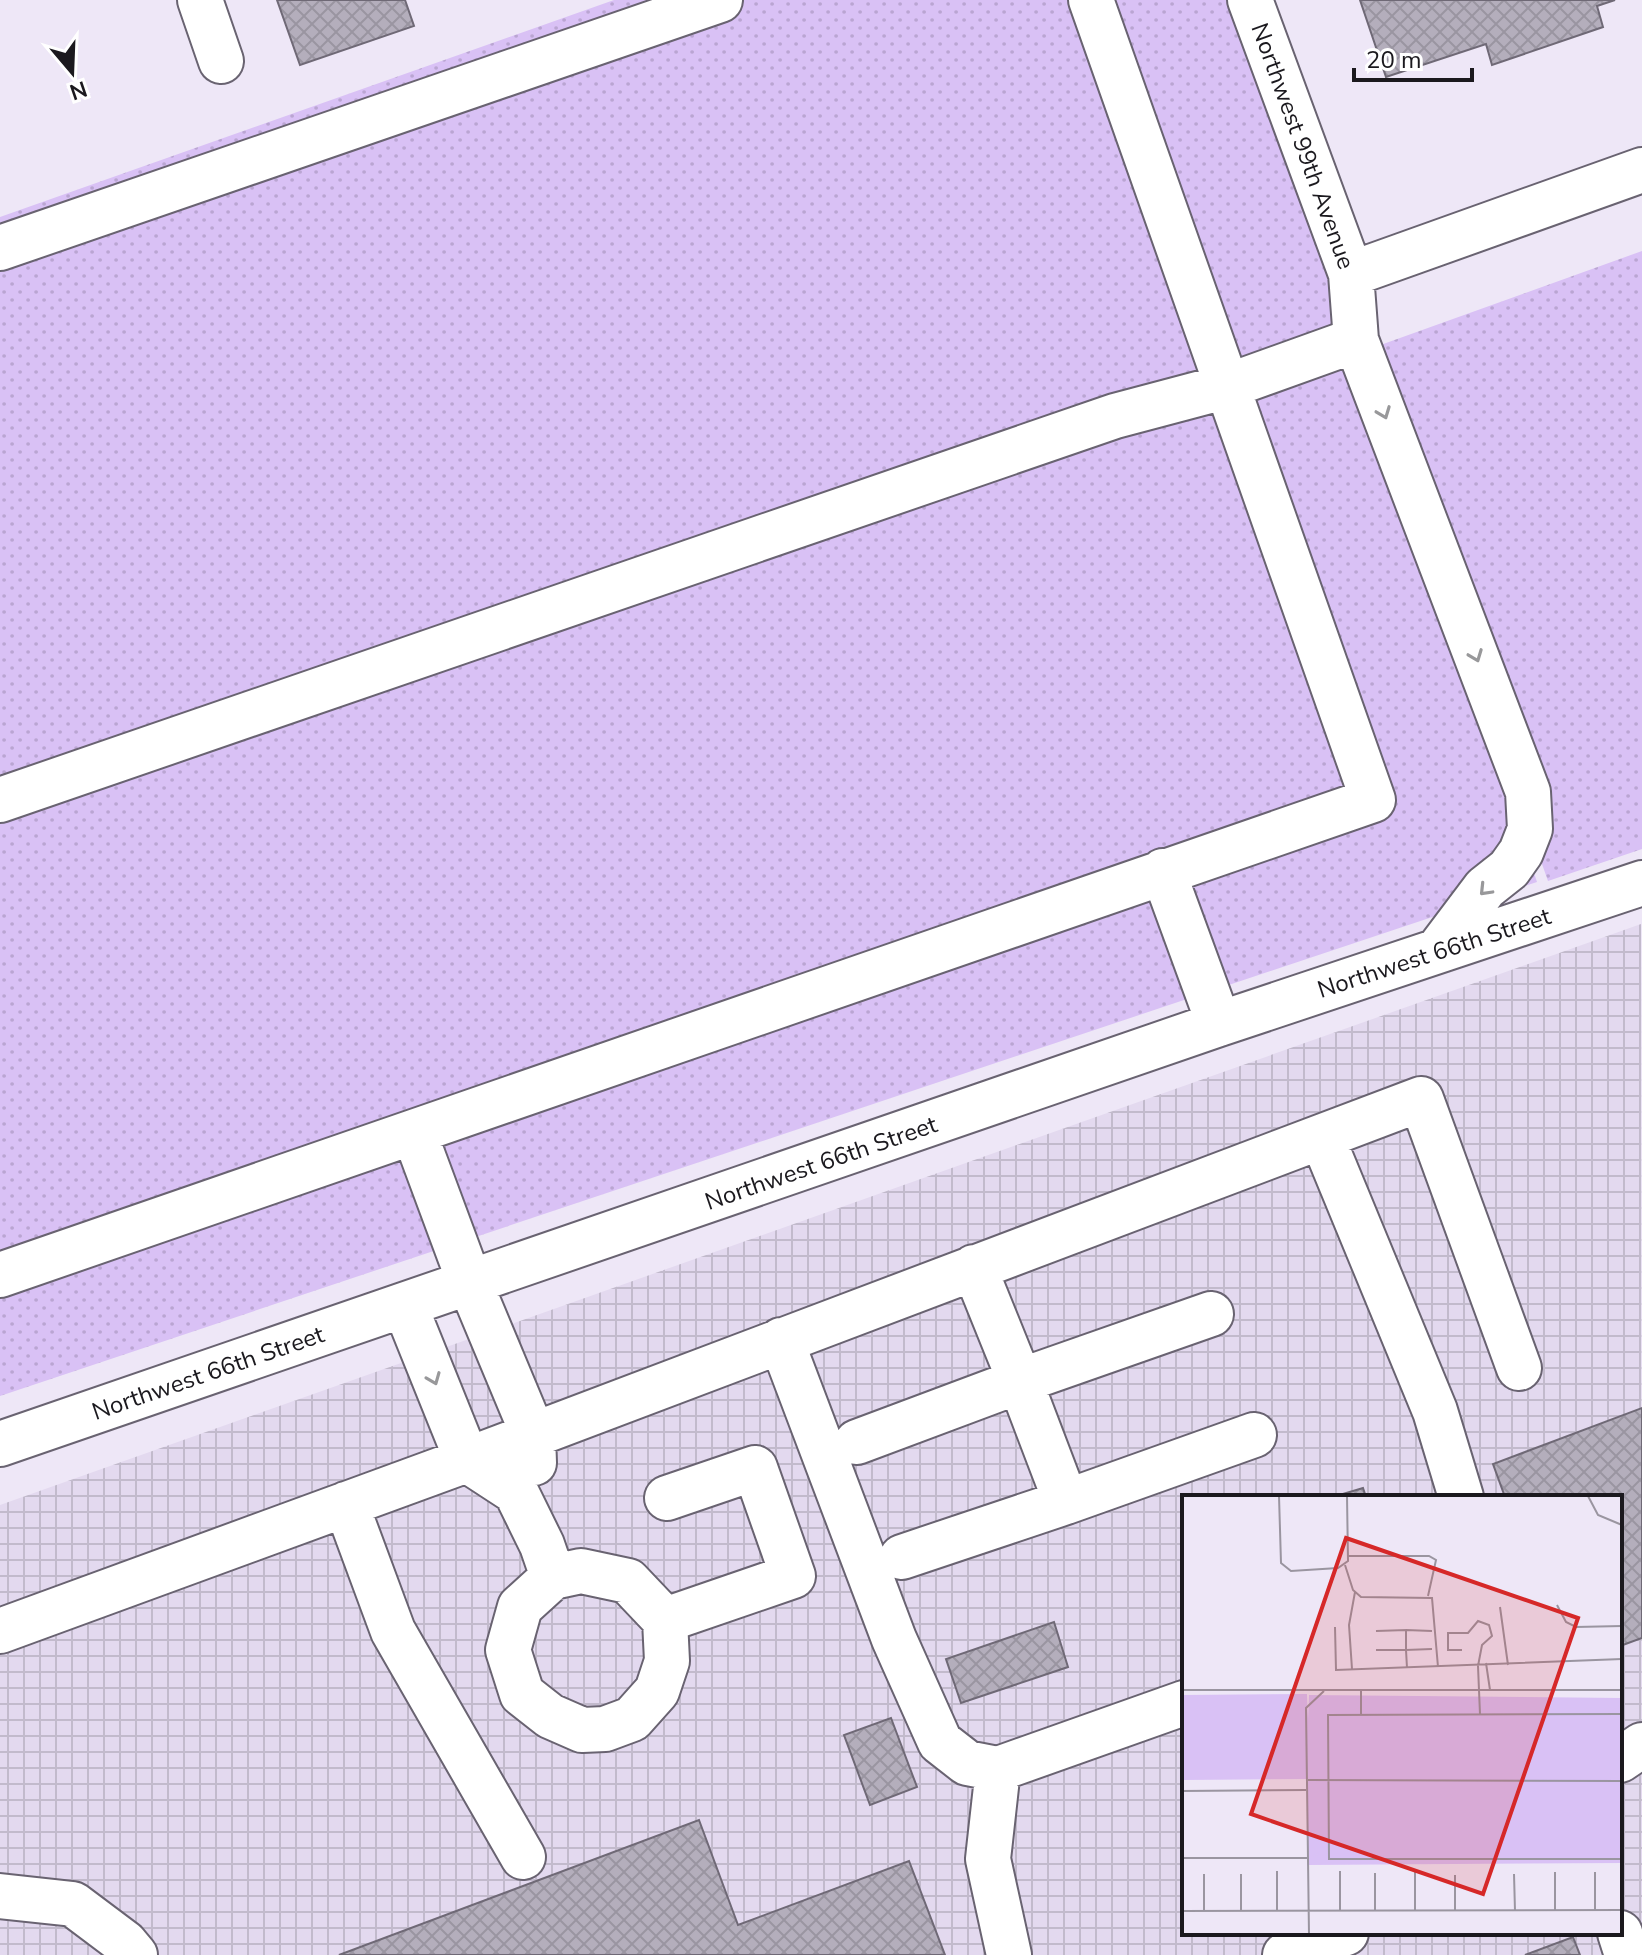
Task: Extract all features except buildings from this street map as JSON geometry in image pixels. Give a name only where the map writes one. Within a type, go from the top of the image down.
[{"type":"street","points":[[200,0],[221,61]]},
{"type":"street","points":[[0,248],[720,0]]},
{"type":"street","points":[[0,1275],[1373,800],[1091,0]]},
{"type":"street","name":"Northwest 99th Avenue","points":[[1250,0],[1351,274],[1356,340],[1528,792],[1531,807],[1530,829],[1521,852],[1509,869],[1485,888],[1439,949]]},
{"type":"street","points":[[1351,274],[1642,170]]},
{"type":"street","points":[[0,800],[1115,416],[1228,386],[1356,340]]},
{"type":"street","points":[[1163,871],[1219,1024]]},
{"type":"street","name":"Northwest 66th Street","points":[[0,1444],[1219,1024],[1642,883]]},
{"type":"street","points":[[0,1631],[467,1460],[1421,1099],[1519,1368]]},
{"type":"street","points":[[405,1306],[467,1460],[516,1492],[548,1561],[628,1581],[665,1620],[667,1661],[657,1691],[632,1719],[605,1729],[582,1730],[550,1716],[522,1694],[508,1650],[520,1607],[548,1561],[534,1478],[533,1434],[470,1283],[414,1132]]},
{"type":"street","points":[[1322,1137],[1435,1411],[1460,1495]]},
{"type":"street","points":[[974,1267],[1066,1502]]},
{"type":"street","points":[[857,1442],[1211,1314]]},
{"type":"street","points":[[781,1340],[894,1639],[940,1742],[967,1763],[998,1769],[1182,1704]]},
{"type":"street","points":[[902,1557],[1254,1435]]},
{"type":"street","points":[[665,1620],[793,1576],[755,1468],[667,1498]]},
{"type":"street","points":[[346,1504],[393,1631],[523,1857]]},
{"type":"street","points":[[1622,1759],[1642,1745]]},
{"type":"street","points":[[998,1769],[988,1859],[1009,1955]]},
{"type":"street","points":[[0,1896],[73,1904],[125,1943],[135,1955]]},
{"type":"street","points":[[1285,1955],[1340,1935]]},
{"type":"street","points":[[1621,1935],[1627,1955]]},
{"type":"shaded area","points":[[614,0],[1244,0],[1361,352],[1642,251],[1642,849],[1548,881],[1381,408],[1537,882],[0,1396],[0,217]]},
{"type":"shaded area","points":[[1641,924],[1642,1955],[0,1955],[0,1505]]}]
